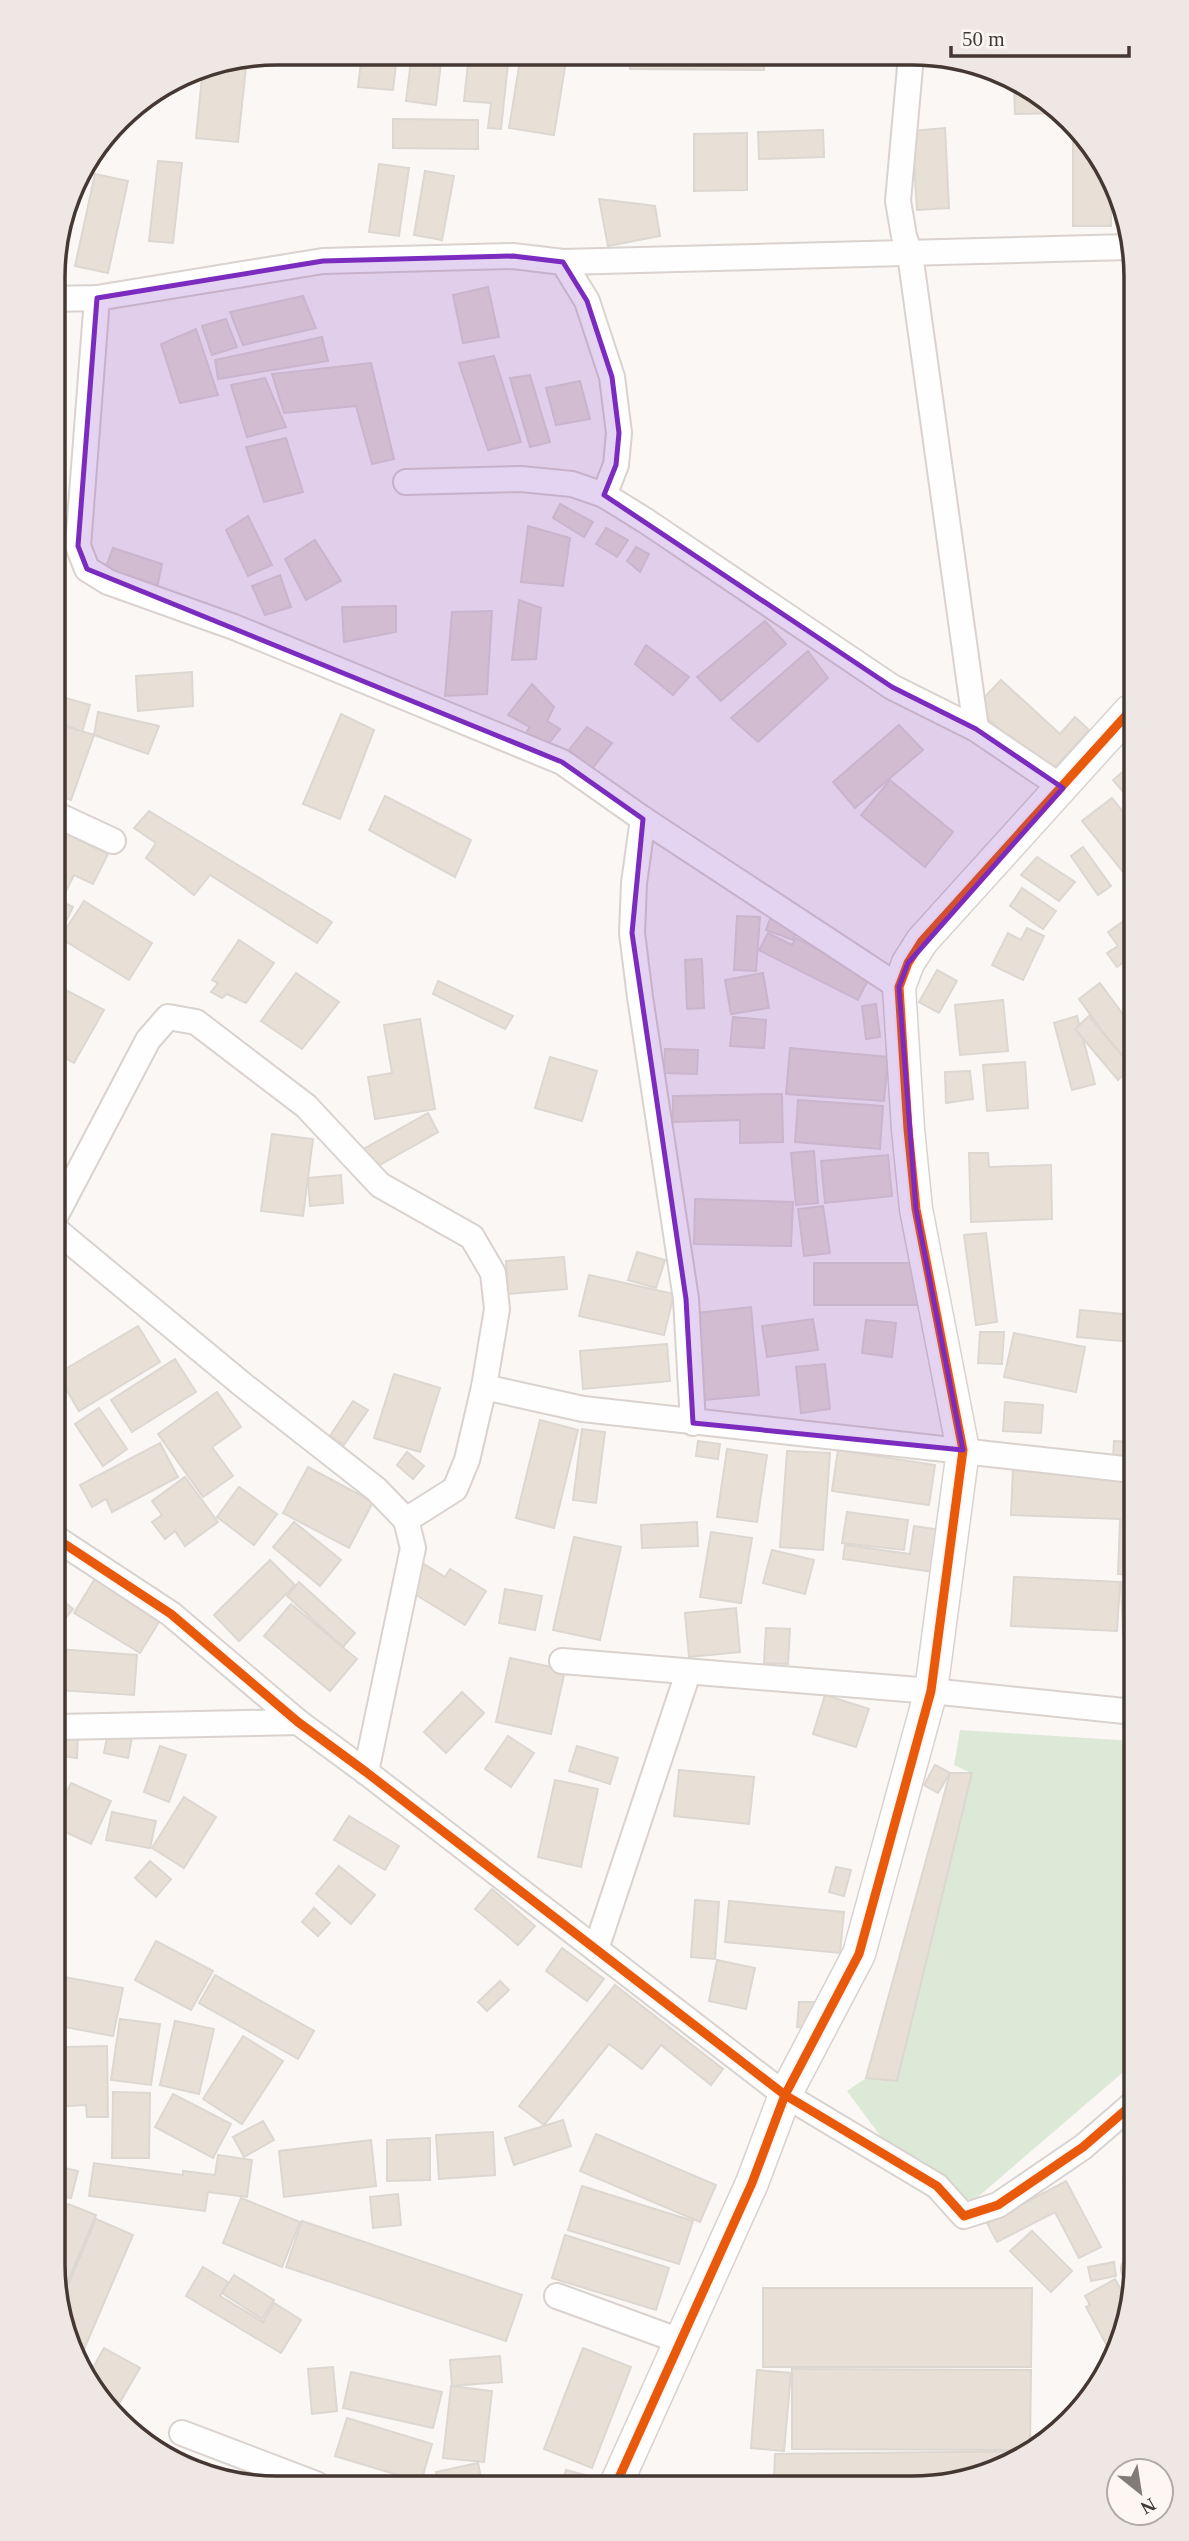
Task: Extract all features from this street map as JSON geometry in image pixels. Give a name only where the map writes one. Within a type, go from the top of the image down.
[{"type":"street","points":[[910,65],[898,201],[904,236],[911,254],[975,729]]},
{"type":"street","points":[[65,299],[97,298],[323,261],[513,256],[563,262],[1122,247]]},
{"type":"street","points":[[563,262],[587,301],[612,377],[619,433],[616,466],[604,495]]},
{"type":"street","points":[[97,298],[78,546],[87,569],[108,582],[234,627],[562,762],[643,820],[899,987]]},
{"type":"street","points":[[406,482],[520,479],[572,484],[604,495],[892,687],[975,729],[1063,788]]},
{"type":"street","points":[[620,2476],[751,2183],[785,2095],[859,1954],[931,1691],[963,1450],[916,1209],[899,987],[908,963],[922,941],[1063,788],[1124,717]]},
{"type":"street","points":[[65,819],[113,841]]},
{"type":"street","points":[[643,820],[634,883],[632,933],[686,1299],[693,1423]]},
{"type":"street","points":[[65,1198],[149,1040],[169,1017],[196,1022],[306,1106],[380,1185],[472,1237],[493,1273],[497,1309],[484,1387],[467,1460],[454,1489],[406,1520]]},
{"type":"street","points":[[65,1237],[243,1385],[376,1489],[406,1520],[413,1548],[366,1772]]},
{"type":"street","points":[[484,1387],[583,1409],[1124,1469]]},
{"type":"street","points":[[65,1544],[171,1615],[298,1722],[785,2095],[937,2186],[964,2216],[998,2204],[1083,2147],[1124,2112]]},
{"type":"street","points":[[562,1661],[931,1691],[1124,1711]]},
{"type":"street","points":[[596,1949],[688,1673]]},
{"type":"street","points":[[65,1727],[298,1722]]},
{"type":"street","points":[[557,2296],[681,2341]]},
{"type":"street","points":[[182,2433],[295,2476]]},
{"type":"highlighted area","points":[[513,256],[563,262],[587,301],[612,377],[619,433],[616,465],[604,495],[892,687],[976,729],[1063,788],[908,963],[899,987],[916,1209],[963,1450],[693,1423],[686,1299],[632,933],[643,819],[562,762],[87,569],[78,546],[97,298],[323,261]]},
{"type":"green space","points":[[960,1730],[1124,1740],[1124,2071],[966,2207],[890,2149],[847,2091],[866,2078],[896,2081],[971,1773],[954,1765]]},
{"type":"building","points":[[361,65],[396,65],[393,90],[358,87]]},
{"type":"building","points":[[410,65],[441,65],[436,105],[406,101]]},
{"type":"building","points":[[468,65],[508,65],[501,129],[488,128],[491,103],[464,101]]},
{"type":"building","points":[[519,65],[565,65],[554,135],[509,128]]},
{"type":"building","points":[[630,65],[764,65],[764,70],[630,69]]},
{"type":"building","points":[[246,67],[238,142],[196,138],[202,79]]},
{"type":"building","points":[[1014,91],[1046,113],[1015,114]]},
{"type":"building","points":[[393,119],[478,120],[478,149],[393,148]]},
{"type":"building","points":[[945,128],[949,208],[917,210],[912,131]]},
{"type":"building","points":[[823,130],[824,157],[759,159],[758,132]]},
{"type":"building","points":[[747,133],[747,190],[694,191],[694,134]]},
{"type":"building","points":[[1073,140],[1096,171],[1108,196],[1111,205],[1111,226],[1073,226]]},
{"type":"building","points":[[158,161],[182,163],[173,243],[149,241]]},
{"type":"building","points":[[379,164],[409,168],[399,236],[369,232]]},
{"type":"building","points":[[425,171],[454,176],[442,240],[414,235]]},
{"type":"building","points":[[95,174],[128,181],[108,273],[75,266]]},
{"type":"building","points":[[599,199],[655,206],[660,236],[608,246]]},
{"type":"building","points":[[488,287],[499,337],[463,343],[453,295]]},
{"type":"building","points":[[303,296],[316,328],[243,345],[230,312]]},
{"type":"building","points":[[226,319],[237,347],[212,355],[202,326]]},
{"type":"building","points":[[196,329],[218,395],[180,403],[161,344]]},
{"type":"building","points":[[322,337],[328,361],[218,379],[215,360]]},
{"type":"building","points":[[494,356],[521,442],[488,450],[459,363]]},
{"type":"building","points":[[371,363],[394,459],[372,464],[356,406],[284,413],[272,374]]},
{"type":"building","points":[[530,375],[550,442],[530,447],[510,378]]},
{"type":"building","points":[[265,378],[286,427],[247,437],[231,385]]},
{"type":"building","points":[[580,381],[590,419],[556,425],[546,388]]},
{"type":"building","points":[[286,438],[303,492],[264,502],[246,447]]},
{"type":"building","points":[[560,504],[593,522],[584,537],[553,518]]},
{"type":"building","points":[[248,516],[272,565],[248,576],[226,530]]},
{"type":"building","points":[[528,526],[570,538],[563,586],[521,582]]},
{"type":"building","points":[[606,528],[628,540],[617,557],[596,544]]},
{"type":"building","points":[[315,540],[341,581],[306,600],[285,559]]},
{"type":"building","points":[[636,547],[649,554],[640,572],[627,561]]},
{"type":"building","points":[[113,548],[162,564],[157,588],[105,569]]},
{"type":"building","points":[[280,575],[291,607],[265,615],[252,586]]},
{"type":"building","points":[[519,600],[541,608],[536,659],[512,660]]},
{"type":"building","points":[[396,606],[396,632],[344,642],[342,607]]},
{"type":"building","points":[[492,611],[487,694],[445,696],[452,612]]},
{"type":"building","points":[[765,621],[786,644],[721,701],[697,677]]},
{"type":"building","points":[[646,645],[689,677],[673,695],[635,664]]},
{"type":"building","points":[[808,651],[828,678],[758,742],[731,718]]},
{"type":"building","points":[[192,672],[193,706],[138,711],[136,676]]},
{"type":"building","points":[[1001,680],[1060,734],[1075,717],[1089,730],[1049,774],[975,707]]},
{"type":"building","points":[[532,684],[554,707],[547,721],[560,729],[546,747],[525,734],[530,727],[508,715]]},
{"type":"building","points":[[65,698],[90,705],[82,732],[65,725]]},
{"type":"building","points":[[98,712],[159,726],[148,754],[94,735]]},
{"type":"building","points":[[341,714],[374,730],[340,819],[303,804]]},
{"type":"building","points":[[899,725],[923,750],[855,808],[833,782]]},
{"type":"building","points":[[65,726],[94,735],[71,800],[65,798]]},
{"type":"building","points":[[587,727],[612,743],[592,769],[569,750]]},
{"type":"building","points":[[1124,771],[1124,793],[1113,780]]},
{"type":"building","points":[[890,780],[953,832],[925,867],[861,815]]},
{"type":"building","points":[[385,796],[471,840],[455,877],[369,830]]},
{"type":"building","points":[[1112,798],[1124,813],[1124,873],[1082,821]]},
{"type":"building","points":[[149,811],[332,922],[317,943],[210,875],[194,895],[146,858],[156,843],[134,828]]},
{"type":"building","points":[[65,833],[108,854],[93,884],[74,875],[65,893]]},
{"type":"building","points":[[1083,847],[1111,886],[1098,895],[1071,856]]},
{"type":"building","points":[[1037,857],[1075,882],[1059,901],[1021,875]]},
{"type":"building","points":[[1022,888],[1056,911],[1043,929],[1010,906]]},
{"type":"building","points":[[84,901],[152,943],[129,980],[65,941],[65,930]]},
{"type":"building","points":[[65,903],[73,907],[65,923]]},
{"type":"building","points":[[737,916],[760,917],[756,971],[734,970]]},
{"type":"building","points":[[770,919],[797,929],[793,940],[766,930]]},
{"type":"building","points":[[1124,921],[1124,962],[1117,967],[1107,953],[1118,946],[1108,932]]},
{"type":"building","points":[[1027,928],[1044,936],[1023,980],[992,965],[1008,933],[1021,940]]},
{"type":"building","points":[[768,933],[792,945],[796,938],[870,976],[858,1000],[759,950]]},
{"type":"building","points":[[239,940],[274,963],[246,1003],[227,994],[222,998],[211,992],[218,983],[212,980]]},
{"type":"building","points":[[702,959],[704,1008],[687,1009],[685,960]]},
{"type":"building","points":[[937,970],[957,981],[939,1013],[919,1002]]},
{"type":"building","points":[[296,973],[339,1002],[302,1049],[261,1021]]},
{"type":"building","points":[[763,973],[769,1008],[731,1014],[725,980]]},
{"type":"building","points":[[438,981],[513,1016],[505,1029],[433,994]]},
{"type":"building","points":[[1100,983],[1124,1016],[1124,1061],[1079,999]]},
{"type":"building","points":[[65,990],[104,1010],[74,1063],[65,1058]]},
{"type":"building","points":[[1003,1000],[1008,1051],[960,1055],[955,1005]]},
{"type":"building","points":[[876,1004],[880,1037],[866,1039],[862,1006]]},
{"type":"building","points":[[1077,1016],[1095,1084],[1072,1090],[1054,1023]]},
{"type":"building","points":[[1089,1016],[1124,1058],[1124,1074],[1118,1080],[1075,1029]]},
{"type":"building","points":[[733,1017],[766,1020],[764,1048],[730,1046]]},
{"type":"building","points":[[420,1019],[435,1109],[375,1119],[368,1077],[392,1073],[384,1025]]},
{"type":"building","points":[[790,1048],[888,1057],[884,1101],[786,1094]]},
{"type":"building","points":[[665,1049],[698,1050],[697,1074],[664,1073]]},
{"type":"building","points":[[550,1057],[597,1071],[582,1121],[535,1108]]},
{"type":"building","points":[[1025,1062],[1028,1108],[987,1111],[983,1065]]},
{"type":"building","points":[[970,1071],[973,1099],[946,1103],[945,1072]]},
{"type":"building","points":[[782,1094],[783,1142],[740,1143],[740,1120],[673,1122],[673,1096]]},
{"type":"building","points":[[798,1100],[883,1106],[880,1149],[795,1142]]},
{"type":"building","points":[[428,1113],[438,1132],[371,1170],[360,1151]]},
{"type":"building","points":[[272,1134],[313,1139],[303,1216],[261,1211]]},
{"type":"building","points":[[814,1151],[818,1203],[796,1205],[791,1153]]},
{"type":"building","points":[[969,1153],[988,1153],[989,1167],[1051,1165],[1052,1219],[971,1222]]},
{"type":"building","points":[[888,1155],[892,1196],[825,1203],[821,1161]]},
{"type":"building","points":[[341,1175],[343,1203],[310,1206],[308,1178]]},
{"type":"building","points":[[695,1199],[793,1202],[791,1246],[694,1244]]},
{"type":"building","points":[[823,1206],[830,1253],[804,1256],[798,1209]]},
{"type":"building","points":[[986,1233],[997,1322],[976,1325],[964,1235]]},
{"type":"building","points":[[637,1252],[665,1260],[656,1288],[628,1280]]},
{"type":"building","points":[[564,1257],[567,1289],[508,1294],[506,1261]]},
{"type":"building","points":[[814,1263],[922,1263],[922,1305],[814,1305]]},
{"type":"building","points":[[589,1275],[674,1294],[664,1335],[579,1316]]},
{"type":"building","points":[[751,1307],[759,1395],[705,1400],[697,1313]]},
{"type":"building","points":[[1080,1310],[1124,1314],[1124,1341],[1077,1337]]},
{"type":"building","points":[[813,1319],[818,1350],[767,1357],[762,1326]]},
{"type":"building","points":[[866,1320],[896,1323],[892,1357],[862,1353]]},
{"type":"building","points":[[138,1326],[160,1362],[79,1411],[65,1387],[65,1369]]},
{"type":"building","points":[[980,1332],[1004,1332],[1002,1364],[978,1363]]},
{"type":"building","points":[[1014,1333],[1085,1347],[1076,1392],[1004,1377]]},
{"type":"building","points":[[667,1344],[670,1381],[583,1389],[580,1351]]},
{"type":"building","points":[[175,1359],[196,1392],[132,1432],[111,1400]]},
{"type":"building","points":[[825,1364],[830,1409],[801,1413],[796,1367]]},
{"type":"building","points":[[394,1374],[440,1388],[420,1452],[374,1438]]},
{"type":"building","points":[[217,1392],[241,1427],[212,1447],[233,1476],[203,1497],[158,1434]]},
{"type":"building","points":[[353,1401],[368,1410],[344,1445],[330,1436]]},
{"type":"building","points":[[1005,1402],[1043,1405],[1041,1433],[1003,1431]]},
{"type":"building","points":[[99,1408],[127,1449],[103,1466],[75,1424]]},
{"type":"building","points":[[540,1420],[578,1430],[554,1528],[516,1518]]},
{"type":"building","points":[[582,1429],[605,1432],[596,1503],[573,1500]]},
{"type":"building","points":[[698,1441],[720,1444],[718,1459],[696,1456]]},
{"type":"building","points":[[1114,1441],[1124,1442],[1124,1459],[1113,1459]]},
{"type":"building","points":[[160,1443],[178,1477],[112,1512],[106,1499],[92,1507],[80,1485]]},
{"type":"building","points":[[727,1449],[767,1455],[757,1522],[717,1517]]},
{"type":"building","points":[[838,1450],[935,1465],[929,1505],[832,1491]]},
{"type":"building","points":[[787,1451],[830,1453],[823,1550],[780,1547]]},
{"type":"building","points":[[407,1452],[424,1466],[413,1479],[397,1465]]},
{"type":"building","points":[[308,1467],[373,1502],[349,1548],[283,1513]]},
{"type":"building","points":[[1013,1470],[1124,1475],[1124,1574],[1118,1574],[1120,1519],[1011,1515]]},
{"type":"building","points":[[185,1477],[218,1522],[185,1546],[175,1531],[165,1539],[152,1522],[162,1515],[152,1501]]},
{"type":"building","points":[[239,1487],[277,1514],[254,1545],[217,1517]]},
{"type":"building","points":[[847,1512],[908,1520],[904,1550],[842,1543]]},
{"type":"building","points":[[294,1522],[341,1560],[320,1586],[273,1547]]},
{"type":"building","points":[[697,1522],[698,1546],[642,1548],[641,1525]]},
{"type":"building","points":[[914,1526],[948,1531],[941,1573],[843,1559],[845,1545],[910,1554]]},
{"type":"building","points":[[711,1532],[752,1538],[741,1603],[700,1597]]},
{"type":"building","points":[[574,1537],[621,1547],[600,1640],[553,1630]]},
{"type":"building","points":[[772,1550],[814,1560],[805,1594],[763,1583]]},
{"type":"building","points":[[270,1560],[295,1585],[239,1641],[214,1615]]},
{"type":"building","points":[[424,1564],[445,1577],[450,1569],[486,1591],[465,1625],[408,1590]]},
{"type":"building","points":[[96,1577],[162,1617],[140,1653],[74,1613]]},
{"type":"building","points":[[1014,1577],[1120,1582],[1117,1631],[1011,1626]]},
{"type":"building","points":[[299,1582],[355,1633],[343,1647],[287,1596]]},
{"type":"building","points":[[1121,1582],[1124,1582],[1123,1635]]},
{"type":"building","points":[[505,1589],[542,1596],[535,1630],[499,1623]]},
{"type":"building","points":[[65,1602],[73,1609],[65,1619]]},
{"type":"building","points":[[291,1604],[357,1659],[330,1691],[264,1636]]},
{"type":"building","points":[[736,1608],[740,1652],[689,1657],[685,1613]]},
{"type":"building","points":[[766,1628],[790,1629],[788,1664],[764,1663]]},
{"type":"building","points":[[65,1650],[137,1655],[134,1695],[65,1690]]},
{"type":"building","points":[[510,1658],[565,1670],[551,1734],[496,1722]]},
{"type":"building","points":[[462,1692],[484,1713],[446,1753],[424,1732]]},
{"type":"building","points":[[825,1695],[869,1709],[856,1747],[813,1734]]},
{"type":"building","points":[[108,1732],[132,1737],[128,1758],[104,1753]]},
{"type":"building","points":[[65,1733],[78,1734],[77,1758],[65,1756]]},
{"type":"building","points":[[508,1736],[534,1753],[511,1787],[485,1769]]},
{"type":"building","points":[[160,1746],[186,1755],[169,1802],[144,1792]]},
{"type":"building","points":[[577,1746],[618,1758],[610,1784],[569,1771]]},
{"type":"building","points":[[935,1765],[950,1773],[938,1793],[924,1785]]},
{"type":"building","points":[[679,1770],[754,1777],[749,1824],[674,1816]]},
{"type":"building","points":[[950,1773],[972,1773],[897,2081],[866,2078]]},
{"type":"building","points":[[555,1780],[598,1789],[581,1867],[538,1857]]},
{"type":"building","points":[[71,1783],[111,1801],[91,1844],[65,1832],[65,1796]]},
{"type":"building","points":[[184,1797],[216,1817],[184,1868],[152,1848]]},
{"type":"building","points":[[112,1812],[156,1821],[150,1848],[106,1840]]},
{"type":"building","points":[[349,1816],[399,1846],[385,1870],[334,1840]]},
{"type":"building","points":[[150,1861],[171,1879],[156,1897],[135,1878]]},
{"type":"building","points":[[339,1866],[375,1895],[351,1924],[316,1894]]},
{"type":"building","points":[[836,1867],[851,1870],[844,1896],[829,1892]]},
{"type":"building","points":[[492,1889],[535,1926],[518,1945],[475,1909]]},
{"type":"building","points":[[695,1900],[719,1902],[715,1959],[691,1957]]},
{"type":"building","points":[[729,1901],[844,1912],[840,1953],[725,1942]]},
{"type":"building","points":[[314,1908],[330,1923],[318,1936],[302,1922]]},
{"type":"building","points":[[156,1941],[213,1971],[191,2010],[135,1980]]},
{"type":"building","points":[[562,1948],[604,1979],[587,2001],[546,1971]]},
{"type":"building","points":[[717,1960],[755,1968],[746,2009],[709,2001]]},
{"type":"building","points":[[215,1975],[314,2031],[298,2059],[199,2003]]},
{"type":"building","points":[[65,1977],[123,1988],[113,2036],[65,2027]]},
{"type":"building","points":[[500,1981],[509,1990],[487,2011],[478,2002]]},
{"type":"building","points":[[615,1985],[723,2069],[711,2085],[661,2045],[642,2069],[609,2044],[544,2125],[519,2106]]},
{"type":"building","points":[[799,2002],[814,2002],[812,2028],[797,2027]]},
{"type":"building","points":[[120,2019],[160,2024],[151,2085],[111,2080]]},
{"type":"building","points":[[175,2021],[214,2029],[199,2094],[160,2085]]},
{"type":"building","points":[[243,2036],[283,2061],[242,2124],[203,2099]]},
{"type":"building","points":[[107,2046],[108,2117],[87,2117],[86,2105],[66,2106],[65,2047]]},
{"type":"building","points":[[113,2092],[150,2093],[149,2158],[112,2158]]},
{"type":"building","points":[[173,2094],[231,2124],[213,2158],[155,2127]]},
{"type":"building","points":[[563,2120],[571,2146],[514,2165],[505,2138]]},
{"type":"building","points":[[263,2121],[274,2140],[244,2157],[233,2137]]},
{"type":"building","points":[[493,2132],[495,2175],[439,2179],[436,2135]]},
{"type":"building","points":[[596,2134],[716,2185],[700,2222],[580,2171]]},
{"type":"building","points":[[430,2138],[430,2180],[387,2181],[387,2140]]},
{"type":"building","points":[[371,2140],[376,2186],[284,2197],[279,2151]]},
{"type":"building","points":[[218,2155],[252,2160],[247,2197],[208,2192],[205,2211],[89,2196],[94,2163],[183,2175],[183,2171],[215,2175]]},
{"type":"building","points":[[65,2168],[78,2171],[71,2198],[65,2197]]},
{"type":"building","points":[[1066,2181],[1101,2247],[1079,2258],[1055,2212],[997,2242],[987,2223]]},
{"type":"building","points":[[582,2186],[693,2221],[679,2264],[568,2230]]},
{"type":"building","points":[[398,2194],[401,2225],[373,2228],[370,2197]]},
{"type":"building","points":[[241,2198],[300,2222],[282,2267],[223,2243]]},
{"type":"building","points":[[68,2204],[96,2215],[66,2285],[65,2264],[65,2212]]},
{"type":"building","points":[[96,2219],[133,2235],[84,2350],[72,2319],[67,2288]]},
{"type":"building","points":[[302,2221],[522,2295],[506,2341],[286,2267]]},
{"type":"building","points":[[1032,2231],[1072,2271],[1051,2292],[1010,2251]]},
{"type":"building","points":[[565,2235],[669,2268],[656,2310],[552,2278]]},
{"type":"building","points":[[1114,2262],[1116,2276],[1091,2281],[1088,2267]]},
{"type":"building","points":[[203,2267],[228,2282],[220,2296],[263,2322],[274,2303],[301,2320],[281,2353],[186,2296]]},
{"type":"building","points":[[234,2275],[274,2300],[262,2319],[222,2293]]},
{"type":"building","points":[[1115,2279],[1122,2292],[1113,2332],[1106,2344],[1086,2307],[1090,2305],[1085,2296]]},
{"type":"building","points":[[763,2288],[1032,2288],[1031,2367],[763,2367]]},
{"type":"building","points":[[104,2348],[140,2368],[120,2402],[109,2393],[92,2369]]},
{"type":"building","points":[[583,2348],[631,2367],[592,2468],[544,2449]]},
{"type":"building","points":[[500,2356],[502,2382],[452,2386],[450,2360]]},
{"type":"building","points":[[333,2367],[337,2411],[312,2414],[308,2369]]},
{"type":"building","points":[[792,2369],[1031,2370],[1030,2441],[1014,2450],[792,2449]]},
{"type":"building","points":[[757,2370],[791,2373],[784,2451],[751,2448]]},
{"type":"building","points":[[351,2372],[442,2392],[433,2428],[343,2408]]},
{"type":"building","points":[[451,2386],[492,2391],[484,2462],[443,2458]]},
{"type":"building","points":[[347,2418],[432,2444],[423,2476],[401,2476],[335,2456]]},
{"type":"building","points":[[1011,2451],[967,2469],[912,2476],[774,2476],[775,2454]]},
{"type":"building","points":[[478,2463],[481,2476],[437,2476],[436,2472]]},
{"type":"building","points":[[566,2470],[585,2475],[585,2476],[564,2476]]},
{"type":"cycle path","points":[[620,2476],[752,2183],[785,2095],[859,1954],[931,1691],[963,1450],[916,1209],[899,987],[908,963],[922,941],[1124,718]]},
{"type":"cycle path","points":[[65,1544],[171,1614],[298,1722],[785,2095],[937,2186],[964,2216],[998,2205],[1083,2147],[1124,2112]]}]
